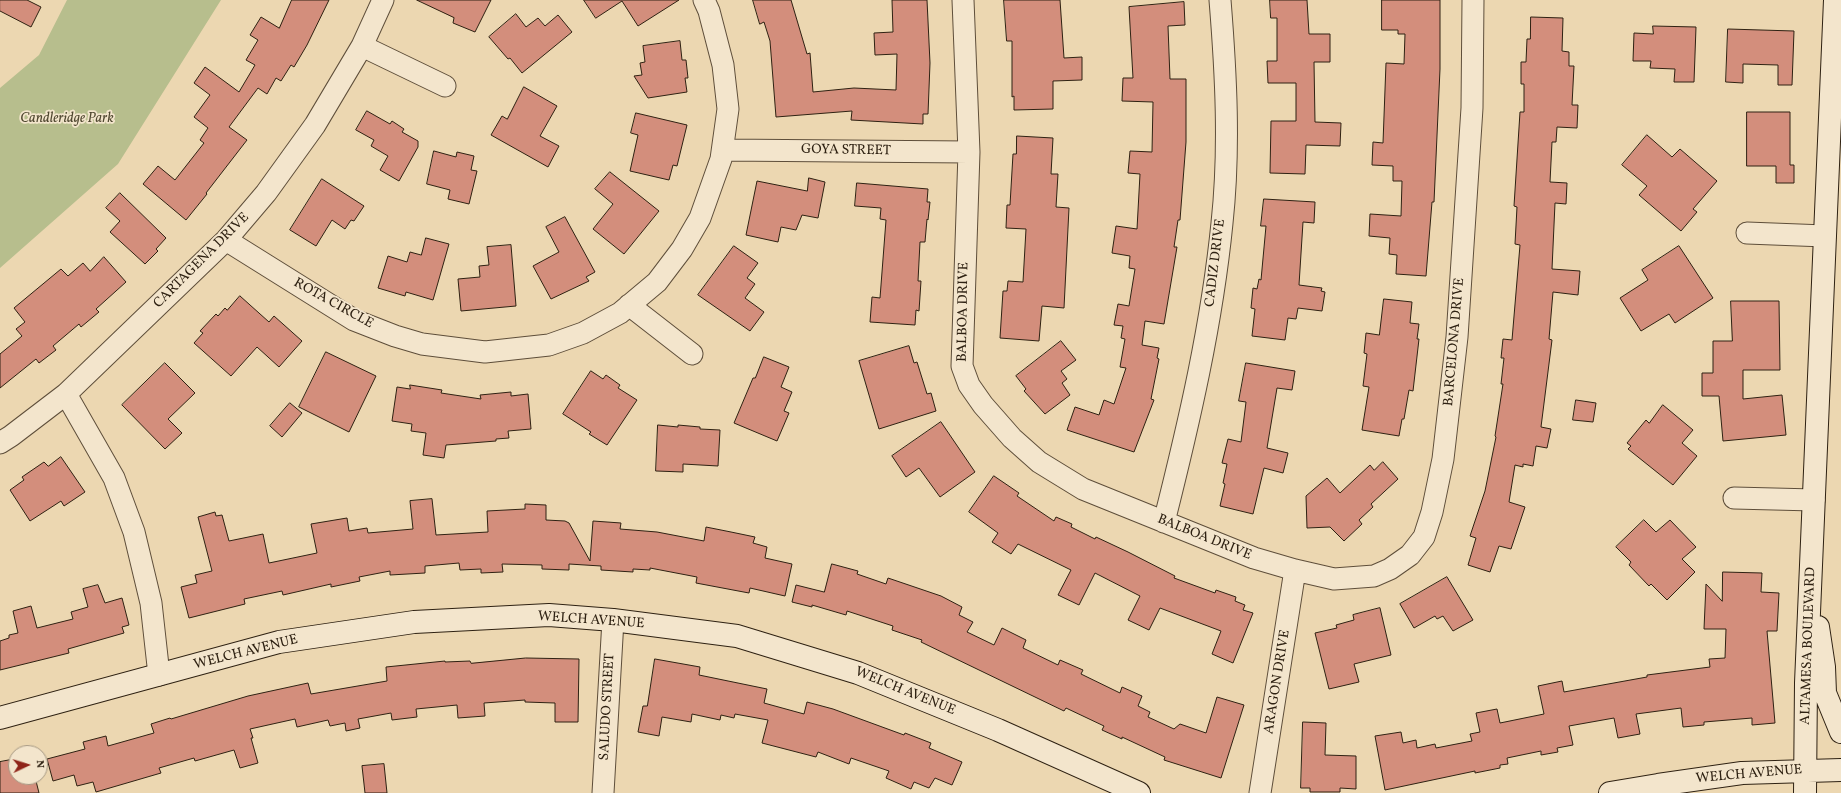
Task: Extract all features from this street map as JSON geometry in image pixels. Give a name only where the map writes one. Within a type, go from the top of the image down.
[{"type":"street","name":"CARTAGENA DRIVE","points":[[0,442],[11,436],[66,394],[226,240],[266,192],[315,125],[362,46],[383,0]]},
{"type":"street","name":"ROTA CIRCLE","points":[[226,240],[354,320],[394,336],[422,344],[486,352],[549,345],[583,333],[620,313],[657,282],[682,249],[700,218],[722,159],[728,109],[724,65],[709,11],[704,0]]},
{"type":"street","name":"BALBOA DRIVE","points":[[963,0],[969,152],[962,366],[969,385],[983,405],[1012,438],[1039,462],[1083,489],[1254,558],[1295,570]]},
{"type":"street","name":"CADIZ DRIVE","points":[[1164,522],[1180,462],[1205,350],[1222,222],[1226,130],[1220,0]]},
{"type":"street","name":"BARCELONA DRIVE","points":[[1295,570],[1334,579],[1374,576],[1390,569],[1410,555],[1424,537],[1430,518],[1443,459],[1457,337],[1472,108],[1473,0]]},
{"type":"street","name":"ALTAMESA BOULEVARD","points":[[1805,793],[1806,683],[1835,0]]},
{"type":"street","points":[[362,46],[445,86]]},
{"type":"street","name":"GOYA STREET","points":[[723,150],[969,152]]},
{"type":"street","points":[[1747,233],[1825,236]]},
{"type":"street","points":[[629,305],[692,354]]},
{"type":"street","points":[[66,394],[114,478],[134,532],[150,603],[159,675]]},
{"type":"street","points":[[1734,498],[1814,500]]},
{"type":"street","name":"ARAGON DRIVE","points":[[1260,793],[1295,570]]},
{"type":"street","points":[[1811,581],[1824,667],[1825,693],[1841,732]]},
{"type":"street","name":"WELCH AVENUE","points":[[0,718],[279,642],[414,622],[550,615],[613,620],[737,636],[858,673],[998,730],[1139,793]]},
{"type":"street","name":"SALUDO STREET","points":[[603,793],[613,620]]},
{"type":"street","name":"WELCH AVENUE","points":[[1610,793],[1658,784],[1742,773],[1841,770]]},
{"type":"street","points":[[1806,771],[1834,776],[1841,780]]},
{"type":"green space","name":"Candleridge Park","points":[[67,0],[221,0],[118,164],[0,268],[0,88],[39,55]]},
{"type":"building","points":[[0,0],[27,0],[41,7],[31,27],[0,11]]},
{"type":"building","points":[[292,0],[329,0],[307,45],[294,67],[291,65],[281,81],[276,78],[267,94],[258,88],[229,127],[247,140],[186,220],[143,184],[158,166],[175,180],[204,143],[200,140],[208,128],[194,117],[210,95],[194,83],[205,67],[239,92],[255,65],[246,60],[258,40],[250,35],[261,17],[279,28]]},
{"type":"building","points":[[417,0],[491,0],[475,32],[453,23],[454,18]]},
{"type":"building","points":[[584,0],[679,0],[638,26],[622,1],[596,18]]},
{"type":"building","points":[[753,0],[791,0],[807,54],[810,53],[813,92],[854,88],[896,90],[897,54],[875,55],[874,33],[893,32],[892,0],[927,0],[930,63],[928,114],[923,114],[923,124],[851,120],[852,111],[776,117],[770,41],[764,22],[760,24]]},
{"type":"building","points":[[1004,0],[1060,0],[1064,58],[1082,57],[1082,80],[1053,81],[1053,109],[1014,110],[1014,96],[1012,97],[1012,41],[1007,41]]},
{"type":"building","points":[[1270,0],[1307,0],[1309,34],[1330,34],[1330,62],[1314,62],[1315,122],[1341,123],[1340,146],[1306,145],[1305,174],[1270,173],[1271,121],[1296,121],[1296,83],[1268,83],[1267,61],[1277,61],[1277,18],[1271,18]]},
{"type":"building","points":[[1382,0],[1440,0],[1440,69],[1434,202],[1432,202],[1426,276],[1396,274],[1397,255],[1389,254],[1390,238],[1369,236],[1370,214],[1401,216],[1402,181],[1393,181],[1393,166],[1372,165],[1373,142],[1383,143],[1386,63],[1404,64],[1405,34],[1398,34],[1398,30],[1382,30]]},
{"type":"building","points":[[1184,2],[1185,25],[1168,26],[1170,79],[1186,79],[1186,142],[1180,220],[1178,220],[1174,247],[1177,247],[1164,324],[1145,321],[1142,345],[1159,348],[1157,358],[1159,359],[1151,399],[1154,400],[1134,452],[1067,430],[1075,407],[1099,415],[1104,400],[1114,404],[1126,368],[1120,367],[1125,339],[1121,338],[1123,326],[1114,325],[1118,304],[1129,306],[1135,269],[1129,268],[1130,256],[1112,253],[1116,226],[1137,229],[1140,174],[1128,173],[1130,151],[1152,152],[1153,102],[1122,101],[1123,78],[1133,78],[1129,7]]},
{"type":"building","points":[[516,14],[526,27],[538,18],[545,26],[558,15],[572,32],[522,73],[510,58],[508,59],[489,37]]},
{"type":"building","points":[[1531,17],[1563,18],[1562,51],[1569,52],[1569,66],[1574,66],[1572,105],[1578,105],[1577,128],[1557,127],[1556,142],[1552,142],[1550,182],[1567,183],[1566,204],[1555,203],[1552,269],[1580,271],[1578,295],[1553,292],[1549,339],[1552,340],[1541,427],[1551,429],[1547,448],[1536,446],[1533,466],[1523,464],[1523,467],[1515,465],[1509,502],[1525,507],[1511,549],[1499,546],[1490,572],[1468,565],[1476,538],[1470,536],[1485,491],[1496,437],[1503,384],[1501,384],[1504,358],[1501,358],[1503,339],[1512,340],[1520,245],[1515,244],[1517,207],[1514,206],[1520,112],[1524,112],[1524,84],[1521,84],[1521,62],[1526,62],[1527,39],[1530,39]]},
{"type":"building","points":[[1653,26],[1696,27],[1694,82],[1674,82],[1675,69],[1650,68],[1651,61],[1633,61],[1634,33],[1653,34]]},
{"type":"building","points":[[1728,29],[1794,31],[1792,85],[1778,85],[1778,65],[1743,64],[1743,83],[1726,82]]},
{"type":"building","points":[[680,41],[682,60],[686,60],[688,78],[685,78],[687,92],[648,98],[634,76],[642,75],[640,63],[645,62],[643,46]]},
{"type":"building","points":[[524,87],[557,106],[540,136],[559,146],[548,167],[491,135],[502,116],[507,119]]},
{"type":"building","points":[[367,111],[390,124],[392,121],[404,129],[402,132],[418,141],[418,147],[399,181],[380,170],[388,156],[371,146],[374,140],[356,130]]},
{"type":"building","points":[[1747,112],[1790,112],[1790,165],[1794,165],[1794,183],[1776,183],[1776,166],[1747,166]]},
{"type":"building","points":[[636,113],[687,125],[677,166],[673,165],[669,180],[630,171],[638,135],[631,133]]},
{"type":"building","points":[[1647,135],[1672,157],[1680,149],[1717,181],[1693,209],[1697,212],[1681,231],[1639,195],[1647,186],[1622,165]]},
{"type":"building","points":[[1017,136],[1053,138],[1051,174],[1058,174],[1056,207],[1069,208],[1064,308],[1042,306],[1039,341],[1000,338],[1003,291],[1007,291],[1008,281],[1023,282],[1026,229],[1006,228],[1007,205],[1010,205],[1013,154],[1016,154]]},
{"type":"building","points":[[434,151],[456,157],[457,152],[474,156],[471,170],[477,171],[469,204],[448,199],[450,190],[427,184]]},
{"type":"building","points":[[610,172],[659,211],[624,254],[593,229],[613,204],[595,189]]},
{"type":"building","points":[[809,178],[825,182],[818,218],[802,215],[796,230],[781,227],[778,242],[746,235],[757,181],[807,191]]},
{"type":"building","points":[[322,179],[364,206],[354,221],[351,220],[345,229],[332,220],[316,246],[290,230]]},
{"type":"building","points":[[857,183],[928,189],[927,202],[930,202],[925,242],[920,242],[918,281],[921,281],[919,311],[916,310],[915,325],[870,322],[872,297],[880,298],[886,220],[880,219],[881,208],[855,206]]},
{"type":"building","points":[[120,193],[166,238],[156,249],[158,251],[145,264],[110,232],[120,221],[106,208]]},
{"type":"building","points":[[1264,199],[1315,202],[1314,223],[1303,222],[1299,285],[1322,288],[1321,291],[1325,292],[1322,311],[1298,308],[1296,319],[1288,318],[1285,340],[1252,336],[1255,309],[1251,308],[1253,288],[1257,289],[1259,279],[1261,280],[1266,226],[1261,226]]},
{"type":"building","points":[[565,217],[595,272],[586,277],[589,281],[551,299],[533,266],[559,252],[546,227]]},
{"type":"building","points":[[426,238],[449,244],[433,300],[406,292],[405,296],[378,288],[388,256],[407,262],[410,252],[421,255]]},
{"type":"building","points":[[511,245],[516,306],[461,311],[458,279],[480,277],[479,266],[489,265],[487,247]]},
{"type":"building","points":[[734,246],[758,263],[747,278],[755,284],[745,298],[764,312],[750,331],[698,295]]},
{"type":"building","points":[[1679,246],[1713,298],[1675,323],[1669,314],[1641,331],[1620,298],[1648,280],[1642,270]]},
{"type":"building","points":[[104,257],[126,282],[96,309],[99,312],[81,327],[79,324],[53,346],[56,350],[39,363],[36,359],[0,388],[0,354],[22,336],[16,329],[25,322],[14,308],[61,269],[68,276],[83,263],[90,271]]},
{"type":"building","points":[[240,296],[269,322],[274,316],[302,341],[279,367],[257,347],[231,376],[194,343],[203,333],[200,331],[216,314],[218,316],[225,308],[227,310]]},
{"type":"building","points":[[1384,299],[1412,302],[1410,323],[1419,324],[1417,339],[1419,339],[1413,391],[1409,390],[1404,419],[1402,419],[1399,436],[1362,430],[1369,387],[1363,386],[1367,354],[1364,353],[1366,333],[1379,335]]},
{"type":"building","points":[[1731,301],[1779,301],[1780,370],[1743,370],[1743,399],[1782,395],[1786,435],[1723,441],[1719,396],[1702,396],[1702,373],[1713,373],[1713,341],[1732,341]]},
{"type":"building","points":[[1061,341],[1076,360],[1061,371],[1067,379],[1062,383],[1070,395],[1045,414],[1024,391],[1026,389],[1016,376]]},
{"type":"building","points":[[909,346],[914,363],[917,362],[927,394],[931,393],[936,411],[879,429],[859,361]]},
{"type":"building","points":[[326,352],[376,376],[349,432],[299,407]]},
{"type":"building","points":[[764,357],[789,367],[781,387],[792,392],[784,411],[789,413],[777,441],[734,423],[753,378],[755,378]]},
{"type":"building","points":[[165,363],[195,393],[168,419],[182,433],[165,449],[122,405]]},
{"type":"building","points":[[1246,363],[1295,371],[1292,390],[1277,388],[1267,448],[1288,453],[1283,473],[1264,468],[1253,514],[1220,506],[1225,484],[1223,483],[1227,464],[1222,463],[1228,439],[1241,442],[1246,402],[1239,401]]},
{"type":"building","points":[[591,371],[603,379],[606,375],[620,385],[618,388],[637,400],[607,445],[589,434],[591,432],[563,414]]},
{"type":"building","points":[[410,385],[442,390],[441,393],[481,399],[480,395],[511,392],[511,396],[528,394],[531,429],[508,431],[509,438],[496,439],[496,441],[446,445],[444,458],[423,455],[426,433],[411,431],[412,424],[392,421],[397,387],[410,389]]},
{"type":"building","points":[[1576,400],[1596,403],[1593,422],[1573,420]]},
{"type":"building","points":[[290,403],[302,413],[282,437],[270,426]]},
{"type":"building","points":[[1663,405],[1693,430],[1682,443],[1697,456],[1673,485],[1628,449],[1631,446],[1627,443],[1646,420],[1649,423]]},
{"type":"building","points":[[941,422],[975,472],[940,497],[919,468],[906,477],[892,456]]},
{"type":"building","points":[[658,425],[678,427],[678,425],[700,427],[700,429],[720,430],[718,466],[683,464],[683,472],[656,471]]},
{"type":"building","points":[[61,457],[85,492],[64,506],[61,501],[30,521],[10,490],[24,480],[22,477],[44,462],[48,466]]},
{"type":"building","points":[[1383,462],[1398,479],[1371,504],[1373,507],[1359,520],[1362,524],[1344,541],[1330,527],[1307,528],[1306,496],[1327,478],[1340,493],[1370,465],[1374,470]]},
{"type":"building","points":[[994,476],[1019,493],[1017,496],[1054,521],[1056,517],[1072,524],[1071,527],[1095,539],[1096,537],[1128,552],[1175,576],[1174,578],[1215,593],[1216,590],[1236,597],[1235,601],[1245,605],[1243,610],[1253,613],[1233,663],[1212,654],[1221,631],[1160,608],[1149,630],[1128,620],[1140,596],[1095,573],[1079,605],[1058,595],[1071,570],[1018,544],[1011,554],[992,542],[998,533],[969,512]]},
{"type":"building","points":[[432,499],[436,535],[488,532],[487,511],[525,509],[525,504],[546,505],[546,520],[565,521],[569,523],[590,561],[593,521],[621,523],[620,529],[657,532],[704,541],[706,527],[755,537],[753,543],[767,547],[765,558],[792,564],[785,596],[750,588],[749,593],[696,583],[697,577],[650,568],[650,570],[633,569],[633,572],[601,570],[601,566],[569,564],[569,570],[542,569],[542,565],[502,564],[503,572],[481,573],[481,569],[460,570],[459,563],[425,566],[425,573],[390,575],[390,571],[359,577],[360,581],[331,587],[331,584],[283,595],[282,591],[244,599],[245,604],[189,618],[181,587],[197,583],[195,575],[212,571],[198,517],[215,512],[216,516],[222,515],[229,541],[263,534],[269,563],[317,553],[311,524],[347,518],[349,531],[367,528],[368,533],[413,529],[410,501]]},
{"type":"building","points":[[1644,520],[1656,532],[1670,520],[1696,547],[1682,559],[1695,572],[1667,600],[1651,584],[1649,586],[1629,565],[1631,562],[1616,547]]},
{"type":"building","points":[[832,564],[858,571],[857,574],[886,584],[888,578],[941,596],[962,607],[959,615],[973,622],[967,632],[994,645],[1002,628],[1026,640],[1023,648],[1058,665],[1060,660],[1083,670],[1081,674],[1120,693],[1122,687],[1142,696],[1138,706],[1150,712],[1148,717],[1174,729],[1180,724],[1206,733],[1217,697],[1244,705],[1221,778],[1164,760],[1165,757],[1122,737],[1122,739],[1102,730],[1104,726],[1066,708],[1064,711],[921,642],[922,640],[892,630],[893,626],[847,611],[846,615],[812,605],[812,607],[792,602],[796,585],[824,592]]},
{"type":"building","points":[[1723,572],[1762,573],[1761,592],[1779,593],[1777,631],[1767,631],[1775,723],[1752,725],[1752,718],[1704,722],[1704,725],[1683,727],[1681,708],[1636,714],[1640,734],[1618,738],[1614,718],[1569,726],[1573,745],[1557,748],[1558,752],[1541,755],[1541,751],[1507,758],[1508,764],[1500,765],[1500,768],[1475,773],[1475,771],[1385,790],[1375,736],[1401,732],[1403,743],[1416,740],[1417,748],[1435,744],[1436,748],[1472,741],[1470,734],[1480,732],[1476,713],[1497,709],[1500,723],[1544,714],[1538,686],[1562,681],[1564,692],[1647,677],[1647,675],[1710,667],[1709,659],[1725,658],[1726,629],[1704,629],[1706,584],[1722,601]]},
{"type":"building","points":[[1447,577],[1473,620],[1453,631],[1443,616],[1437,619],[1435,616],[1414,628],[1400,604]]},
{"type":"building","points":[[98,585],[105,603],[122,598],[129,625],[122,627],[124,633],[68,649],[69,653],[0,670],[0,641],[9,638],[9,635],[18,633],[13,611],[31,606],[37,628],[73,619],[71,612],[88,607],[83,589]]},
{"type":"building","points":[[1380,608],[1391,655],[1354,664],[1359,682],[1329,689],[1315,633],[1337,628],[1336,625],[1354,620],[1353,615]]},
{"type":"building","points":[[526,658],[579,659],[578,722],[555,722],[555,703],[525,702],[525,700],[484,703],[485,716],[458,718],[457,705],[416,709],[417,717],[392,720],[391,713],[358,719],[360,728],[346,731],[345,723],[330,726],[328,720],[297,727],[295,719],[250,729],[258,763],[240,768],[234,750],[195,761],[194,758],[159,768],[161,773],[96,792],[93,782],[77,786],[74,775],[53,781],[48,763],[48,759],[85,749],[83,742],[106,736],[108,746],[154,733],[151,724],[248,696],[308,683],[311,694],[387,681],[386,667],[445,661],[470,661],[471,663]]},
{"type":"building","points":[[655,659],[700,667],[699,675],[767,689],[764,703],[804,714],[807,702],[833,709],[904,735],[905,733],[931,743],[929,748],[962,762],[952,785],[935,778],[929,788],[914,782],[911,789],[886,778],[889,771],[851,758],[849,764],[818,752],[816,757],[762,743],[768,720],[735,714],[734,718],[721,715],[720,720],[692,714],[691,722],[662,717],[659,736],[638,732],[643,706],[647,706]]},
{"type":"building","points":[[1303,722],[1326,723],[1325,755],[1356,756],[1356,789],[1340,788],[1340,792],[1310,792],[1310,788],[1301,788]]},
{"type":"building","points":[[8,760],[8,785],[37,785],[39,793],[0,793],[0,762]]},
{"type":"building","points":[[384,764],[387,793],[365,793],[362,766]]}]
